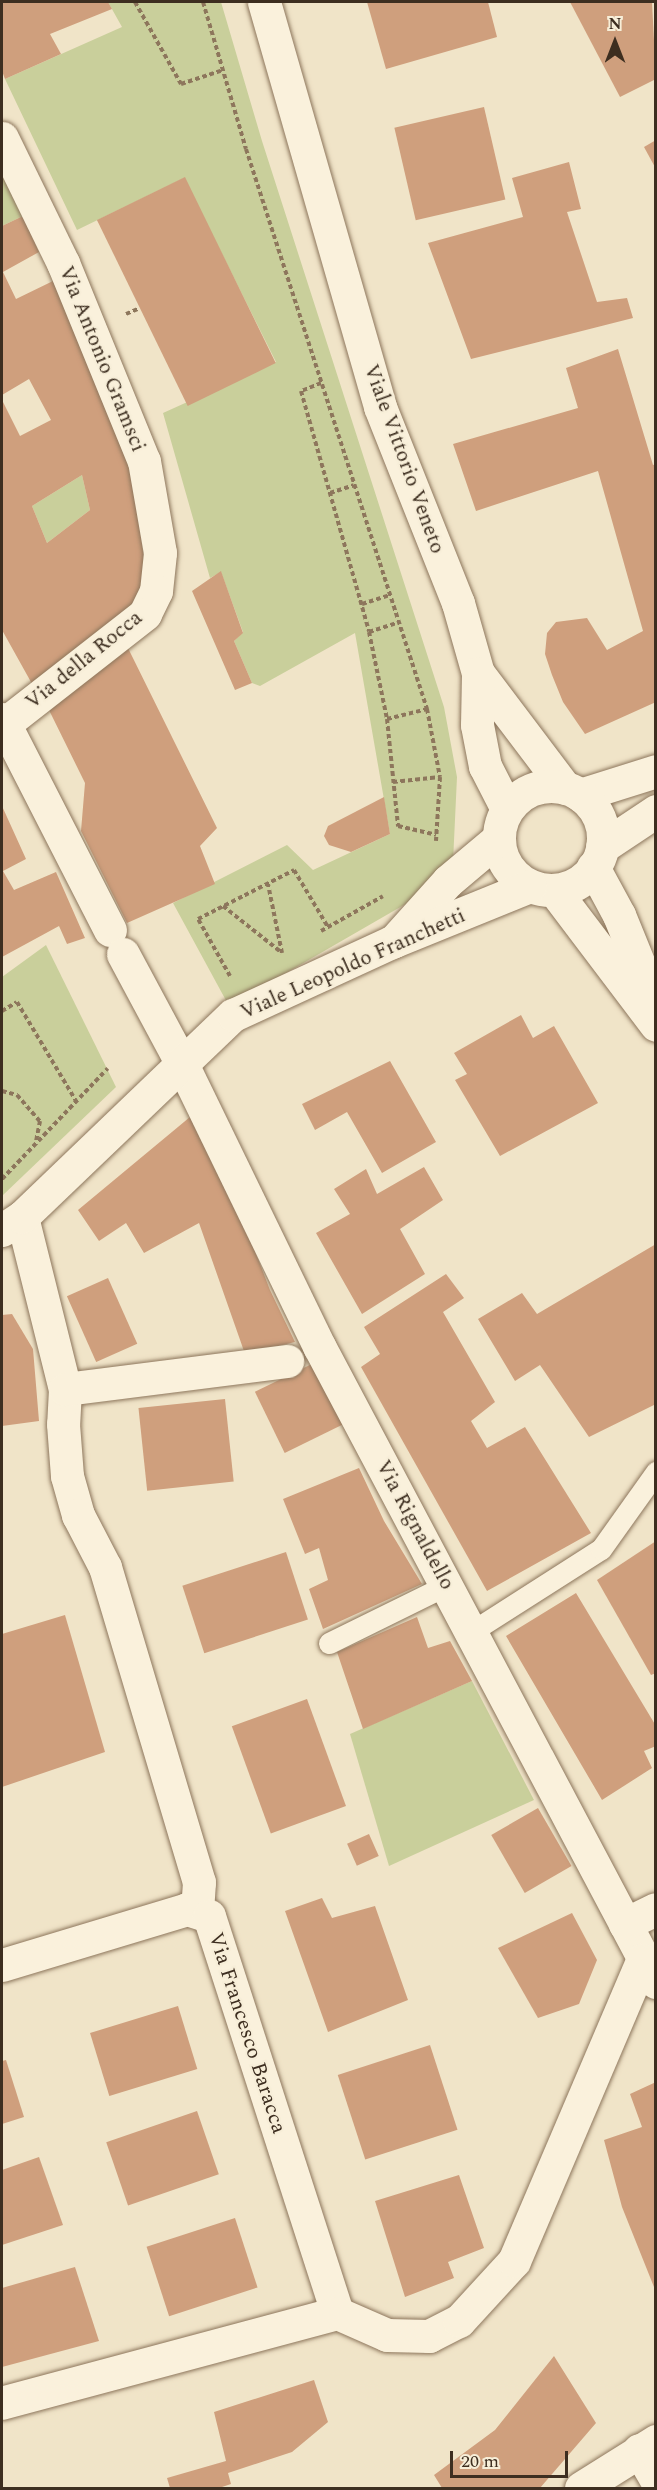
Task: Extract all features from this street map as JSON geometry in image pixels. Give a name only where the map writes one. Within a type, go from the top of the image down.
[{"type":"street","name":"Viale Vittorio Veneto","points":[[264,2],[380,407],[458,603],[478,673],[572,792]]},
{"type":"street","name":"Via Antonio Gramsci","points":[[2,138],[63,263],[144,461],[160,553],[156,591]]},
{"type":"street","name":"Via della Rocca","points":[[3,721],[145,614],[156,591]]},
{"type":"street","points":[[478,673],[477,725],[485,766],[502,824],[507,867],[542,888],[656,1024]]},
{"type":"street","name":"Via Rignaldello","points":[[3,721],[116,942],[182,1064],[318,1346],[447,1585],[649,1970]]},
{"type":"street","points":[[392,942],[532,789],[572,792],[656,771]]},
{"type":"street","points":[[572,792],[599,818],[598,857],[656,1006]]},
{"type":"street","points":[[542,888],[570,886],[598,857],[656,811]]},
{"type":"street","name":"Viale Leopoldo Franchetti","points":[[12,1223],[233,1015],[392,942],[542,888]]},
{"type":"street","name":"Via Francesco Baracca","points":[[12,1223],[65,1389],[63,1424],[67,1476],[78,1515],[105,1567],[196,1871],[200,1890],[197,1910],[209,1916],[213,1924],[337,2313]]},
{"type":"street","points":[[65,1389],[287,1361]]},
{"type":"street","points":[[625,1924],[656,1909]]},
{"type":"street","points":[[2,1965],[179,1911],[197,1910]]},
{"type":"street","points":[[2,2403],[337,2313],[387,2335],[429,2336],[459,2321],[514,2261],[649,1970]]},
{"type":"street","points":[[581,2488],[647,2445],[656,2479]]},
{"type":"lane","points":[[471,1632],[601,1549],[656,1472]]},
{"type":"lane","points":[[329,1643],[447,1585]]},
{"type":"path","points":[[135,2],[181,84],[223,70]]},
{"type":"path","points":[[203,2],[321,383],[427,709],[440,777],[435,846]]},
{"type":"path","points":[[126,314],[138,309]]},
{"type":"path","points":[[321,383],[301,391],[369,632],[387,719],[398,826],[436,835]]},
{"type":"path","points":[[330,493],[354,485]]},
{"type":"path","points":[[361,604],[390,595]]},
{"type":"path","points":[[369,632],[399,622]]},
{"type":"path","points":[[387,719],[427,709]]},
{"type":"path","points":[[393,782],[440,777]]},
{"type":"path","points":[[232,981],[198,919],[294,870],[328,927]]},
{"type":"path","points":[[267,884],[282,953]]},
{"type":"path","points":[[319,932],[390,892]]},
{"type":"path","points":[[223,906],[282,953]]},
{"type":"path","points":[[272,959],[291,948]]},
{"type":"path","points":[[225,985],[242,975]]},
{"type":"path","points":[[2,1011],[17,1002],[76,1101]]},
{"type":"path","points":[[2,1179],[108,1068]]},
{"type":"path","points":[[2,1091],[17,1095],[40,1121],[36,1143]]},
{"type":"green space","points":[[108,2],[221,2],[262,141],[444,707],[457,777],[453,862],[442,883],[229,1006],[173,903],[287,845],[313,870],[390,834],[355,633],[260,686],[252,683],[234,641],[243,632],[221,572],[210,578],[163,413],[276,362],[184,178],[77,230],[5,79],[122,27]]},
{"type":"green space","points":[[2,170],[23,216],[2,226]]},
{"type":"green space","points":[[82,475],[90,510],[47,543],[32,506]]},
{"type":"green space","points":[[46,945],[116,1087],[2,1196],[2,977]]},
{"type":"green space","points":[[472,1681],[534,1800],[389,1866],[350,1734]]},
{"type":"building","points":[[2,2],[108,2],[112,9],[50,34],[61,54],[5,79],[2,71]]},
{"type":"building","points":[[367,2],[488,2],[497,37],[386,69]]},
{"type":"building","points":[[570,2],[652,2],[656,79],[620,97]]},
{"type":"building","points":[[484,107],[505,200],[416,220],[394,128]]},
{"type":"building","points":[[656,140],[656,169],[644,147]]},
{"type":"building","points":[[569,162],[581,209],[567,212],[597,302],[627,298],[633,318],[471,359],[428,243],[523,217],[512,178]]},
{"type":"building","points":[[185,177],[276,363],[188,406],[97,220]]},
{"type":"building","points":[[23,216],[39,252],[3,272],[16,299],[53,281],[128,445],[148,587],[109,629],[36,691],[2,630],[2,400],[20,436],[51,420],[29,379],[2,395],[2,226]],"holes":[[[82,475],[90,510],[47,543],[32,506]]]},
{"type":"building","points":[[618,349],[653,465],[656,464],[656,702],[585,734],[563,702],[552,675],[545,654],[547,633],[556,622],[587,618],[607,650],[643,631],[598,471],[476,511],[453,444],[578,408],[566,368]]},
{"type":"building","points":[[221,571],[243,633],[234,641],[252,683],[235,690],[192,591]]},
{"type":"building","points":[[126,644],[217,828],[200,846],[215,884],[127,923],[81,831],[85,783],[48,708]]},
{"type":"building","points":[[384,797],[390,834],[351,852],[329,845],[324,836],[328,826]]},
{"type":"building","points":[[2,806],[26,859],[3,871],[14,890],[56,872],[85,938],[67,944],[59,926],[2,957]]},
{"type":"building","points":[[521,1015],[533,1038],[554,1026],[598,1103],[500,1156],[455,1080],[467,1074],[454,1053]]},
{"type":"building","points":[[390,1061],[436,1142],[382,1173],[347,1112],[315,1130],[302,1104]]},
{"type":"building","points":[[190,1117],[240,1212],[270,1290],[295,1342],[245,1354],[199,1223],[144,1253],[126,1223],[99,1241],[78,1210]]},
{"type":"building","points":[[424,1167],[443,1200],[400,1229],[425,1274],[362,1314],[316,1233],[350,1214],[334,1189],[366,1169],[377,1194]]},
{"type":"building","points":[[656,1244],[656,1404],[589,1437],[540,1365],[515,1381],[478,1319],[522,1293],[537,1314]]},
{"type":"building","points":[[446,1274],[464,1298],[443,1312],[495,1402],[471,1421],[487,1448],[525,1427],[591,1533],[487,1591],[361,1367],[380,1354],[364,1327]]},
{"type":"building","points":[[108,1278],[137,1344],[96,1362],[67,1296]]},
{"type":"building","points":[[12,1314],[33,1349],[39,1421],[2,1426],[2,1315]]},
{"type":"building","points":[[316,1362],[346,1423],[285,1453],[255,1392]]},
{"type":"building","points":[[225,1399],[234,1482],[147,1491],[138,1408]]},
{"type":"building","points":[[359,1468],[384,1521],[422,1584],[323,1629],[309,1589],[328,1580],[319,1548],[305,1554],[283,1499]]},
{"type":"building","points":[[656,1541],[656,1673],[651,1675],[597,1580]]},
{"type":"building","points":[[286,1552],[308,1620],[204,1653],[182,1586]]},
{"type":"building","points":[[576,1593],[656,1726],[656,1746],[644,1751],[652,1768],[602,1800],[506,1636]]},
{"type":"building","points":[[65,1615],[105,1752],[2,1787],[2,1634]]},
{"type":"building","points":[[417,1617],[428,1648],[450,1641],[472,1681],[363,1729],[337,1652]]},
{"type":"building","points":[[307,1699],[346,1806],[271,1833],[232,1726]]},
{"type":"building","points":[[538,1808],[572,1866],[525,1893],[491,1835]]},
{"type":"building","points":[[369,1834],[379,1856],[357,1866],[347,1844]]},
{"type":"building","points":[[322,1898],[332,1918],[375,1906],[408,2000],[328,2032],[285,1911]]},
{"type":"building","points":[[572,1913],[597,1960],[579,2004],[538,2018],[498,1948]]},
{"type":"building","points":[[178,2006],[197,2069],[109,2096],[90,2033]]},
{"type":"building","points":[[430,2045],[458,2130],[365,2160],[338,2075]]},
{"type":"building","points":[[6,2060],[24,2117],[2,2124],[2,2061]]},
{"type":"building","points":[[656,2082],[656,2292],[622,2207],[604,2140],[642,2127],[630,2094]]},
{"type":"building","points":[[197,2111],[219,2174],[128,2206],[106,2142]]},
{"type":"building","points":[[39,2157],[63,2225],[2,2245],[2,2170]]},
{"type":"building","points":[[459,2175],[484,2248],[448,2262],[454,2278],[405,2297],[375,2201]]},
{"type":"building","points":[[235,2218],[258,2287],[169,2316],[147,2247]]},
{"type":"building","points":[[75,2267],[99,2341],[2,2367],[2,2288]]},
{"type":"building","points":[[554,2356],[596,2423],[540,2488],[442,2488],[434,2475],[495,2430]]},
{"type":"building","points":[[314,2380],[328,2422],[292,2452],[228,2473],[231,2484],[219,2488],[170,2488],[167,2478],[226,2461],[214,2412]]}]
